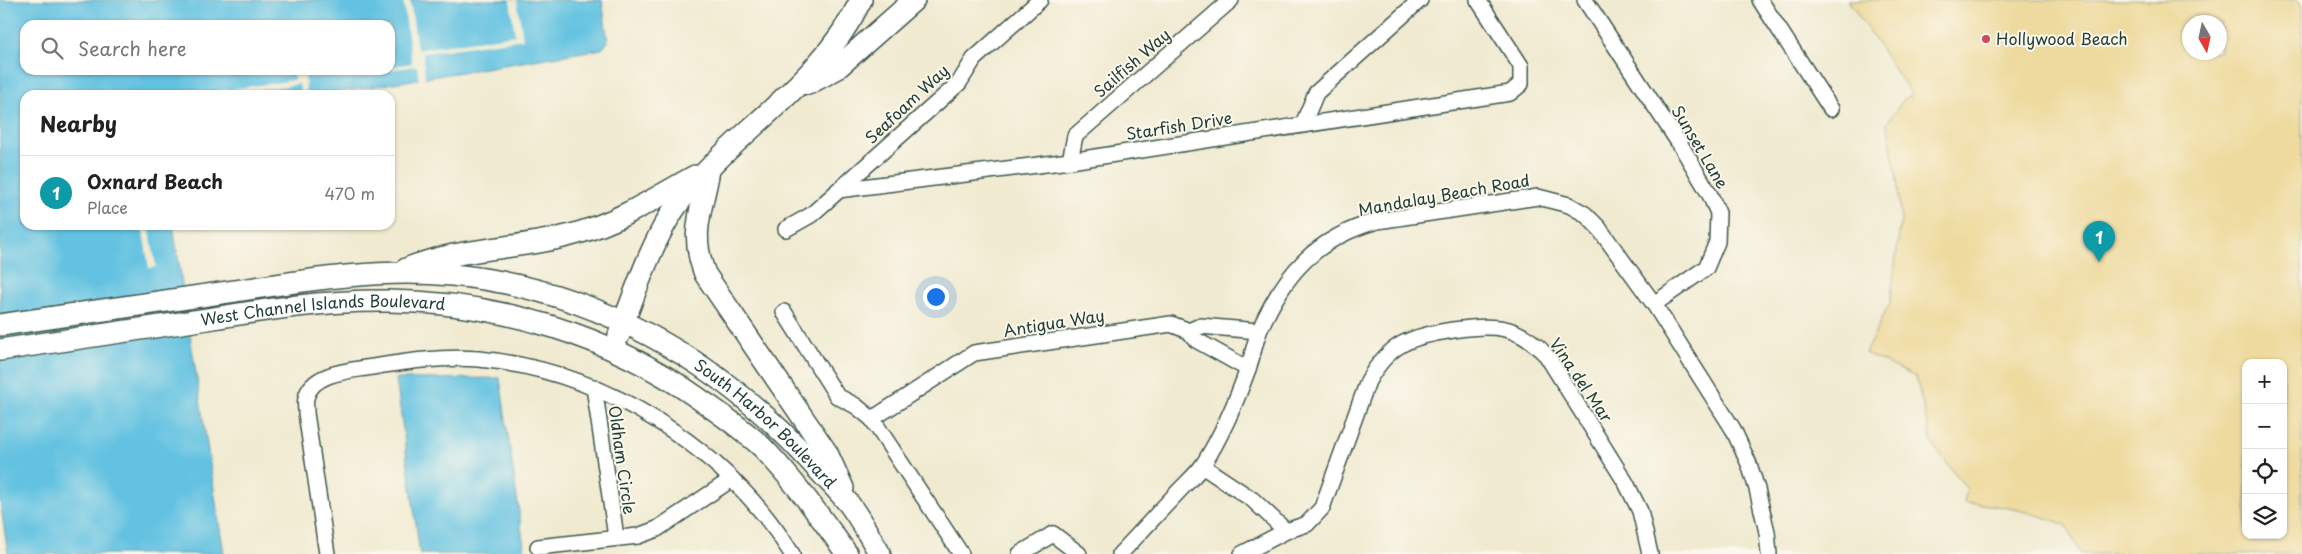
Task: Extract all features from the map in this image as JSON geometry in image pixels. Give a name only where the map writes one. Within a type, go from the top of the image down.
[{"type":"main road","points":[[614,349],[665,224],[680,201],[709,169],[825,58],[849,24],[861,0]]},
{"type":"main road","points":[[790,93],[836,69],[914,0]]},
{"type":"main road","points":[[396,273],[424,261],[578,233],[617,220],[709,169]]},
{"type":"main road","points":[[709,169],[696,227],[699,257],[705,274],[827,453],[851,506]]},
{"type":"main road","name":"West Channel Islands Boulevard","points":[[0,325],[273,285],[396,273],[452,275],[516,286],[565,299],[624,322]]},
{"type":"main road","name":"West Channel Islands Boulevard","points":[[0,350],[277,308],[388,301],[444,305],[496,312],[551,326],[614,349]]},
{"type":"main road","name":"South Harbor Boulevard","points":[[624,322],[661,340],[705,369],[771,421],[851,506],[880,554]]},
{"type":"main road","name":"South Harbor Boulevard","points":[[614,349],[670,379],[761,446],[809,501],[847,554]]},
{"type":"street","name":"Seafoam Way","points":[[786,229],[811,215],[959,83],[974,59],[1040,0]]},
{"type":"street","name":"Sailfish Way","points":[[1070,161],[1075,136],[1231,0]]},
{"type":"street","points":[[1303,124],[1316,93],[1420,0]]},
{"type":"street","name":"Starfish Drive","points":[[838,190],[1070,161],[1510,93],[1521,84],[1521,66],[1478,0]]},
{"type":"street","name":"Sunset Lane","points":[[1585,0],[1683,149],[1710,195],[1718,213],[1717,242],[1706,268],[1654,304]]},
{"type":"street","points":[[1760,0],[1831,109]]},
{"type":"street","name":"Mandalay Beach Road","points":[[1120,554],[1202,466],[1233,406],[1248,369],[1259,331],[1279,291],[1294,270],[1319,247],[1355,227],[1377,221],[1538,197],[1568,205],[1584,214],[1598,227],[1654,304],[1737,438],[1757,489],[1767,532],[1769,554]]},
{"type":"street","points":[[784,312],[837,396],[856,406],[872,419],[961,554]]},
{"type":"street","name":"Antigua Way","points":[[872,419],[974,353],[1171,324],[1189,331],[1200,326],[1259,331]]},
{"type":"street","name":"Vina del Mar","points":[[1242,554],[1286,531],[1307,524],[1322,508],[1368,381],[1377,366],[1390,352],[1405,342],[1419,336],[1489,326],[1504,328],[1522,334],[1537,345],[1547,356],[1626,482],[1640,511],[1650,554]]},
{"type":"street","points":[[1207,346],[1214,327]]},
{"type":"street","points":[[1189,331],[1196,340],[1248,369]]},
{"type":"street","points":[[327,554],[306,413],[306,398],[313,384],[338,372],[420,359],[469,359],[532,368],[594,387],[633,407],[685,440],[732,479],[766,518],[792,554]]},
{"type":"street","name":"Oldham Circle","points":[[594,387],[616,537]]},
{"type":"street","points":[[1202,466],[1254,500],[1286,531]]},
{"type":"street","name":"Oldham Circle","points":[[538,547],[638,536],[656,529],[732,479]]},
{"type":"street","points":[[1020,554],[1053,534],[1079,554]]},
{"type":"sand","points":[[1848,0],[2298,0],[2302,6],[2302,554],[2081,554],[2066,525],[2016,510],[1964,503],[1967,489],[1932,444],[1916,377],[1865,353],[1890,303],[1901,220],[1897,179],[1887,123],[1904,99],[1912,95]]},
{"type":"water","points":[[0,0],[602,0],[608,42],[602,49],[352,90],[20,90],[20,230],[174,230],[224,554],[8,554],[0,501]]},
{"type":"water","points":[[500,378],[525,554],[420,554],[396,379]]},
{"type":"pier","points":[[403,0],[410,0],[417,50],[515,35],[510,0],[517,0],[523,39],[423,53],[425,80],[419,81],[417,66],[395,69],[395,66],[412,63]]},
{"type":"pier","points":[[294,75],[305,75],[306,90],[300,90],[299,84],[257,90],[227,90],[294,80]]},
{"type":"pier","points":[[143,230],[150,230],[156,267],[149,268]]},
{"type":"place","name":"Hollywood Beach","points":[[1986,39]]},
{"type":"place","name":"Oxnard Beach","points":[[2099,262]]}]
